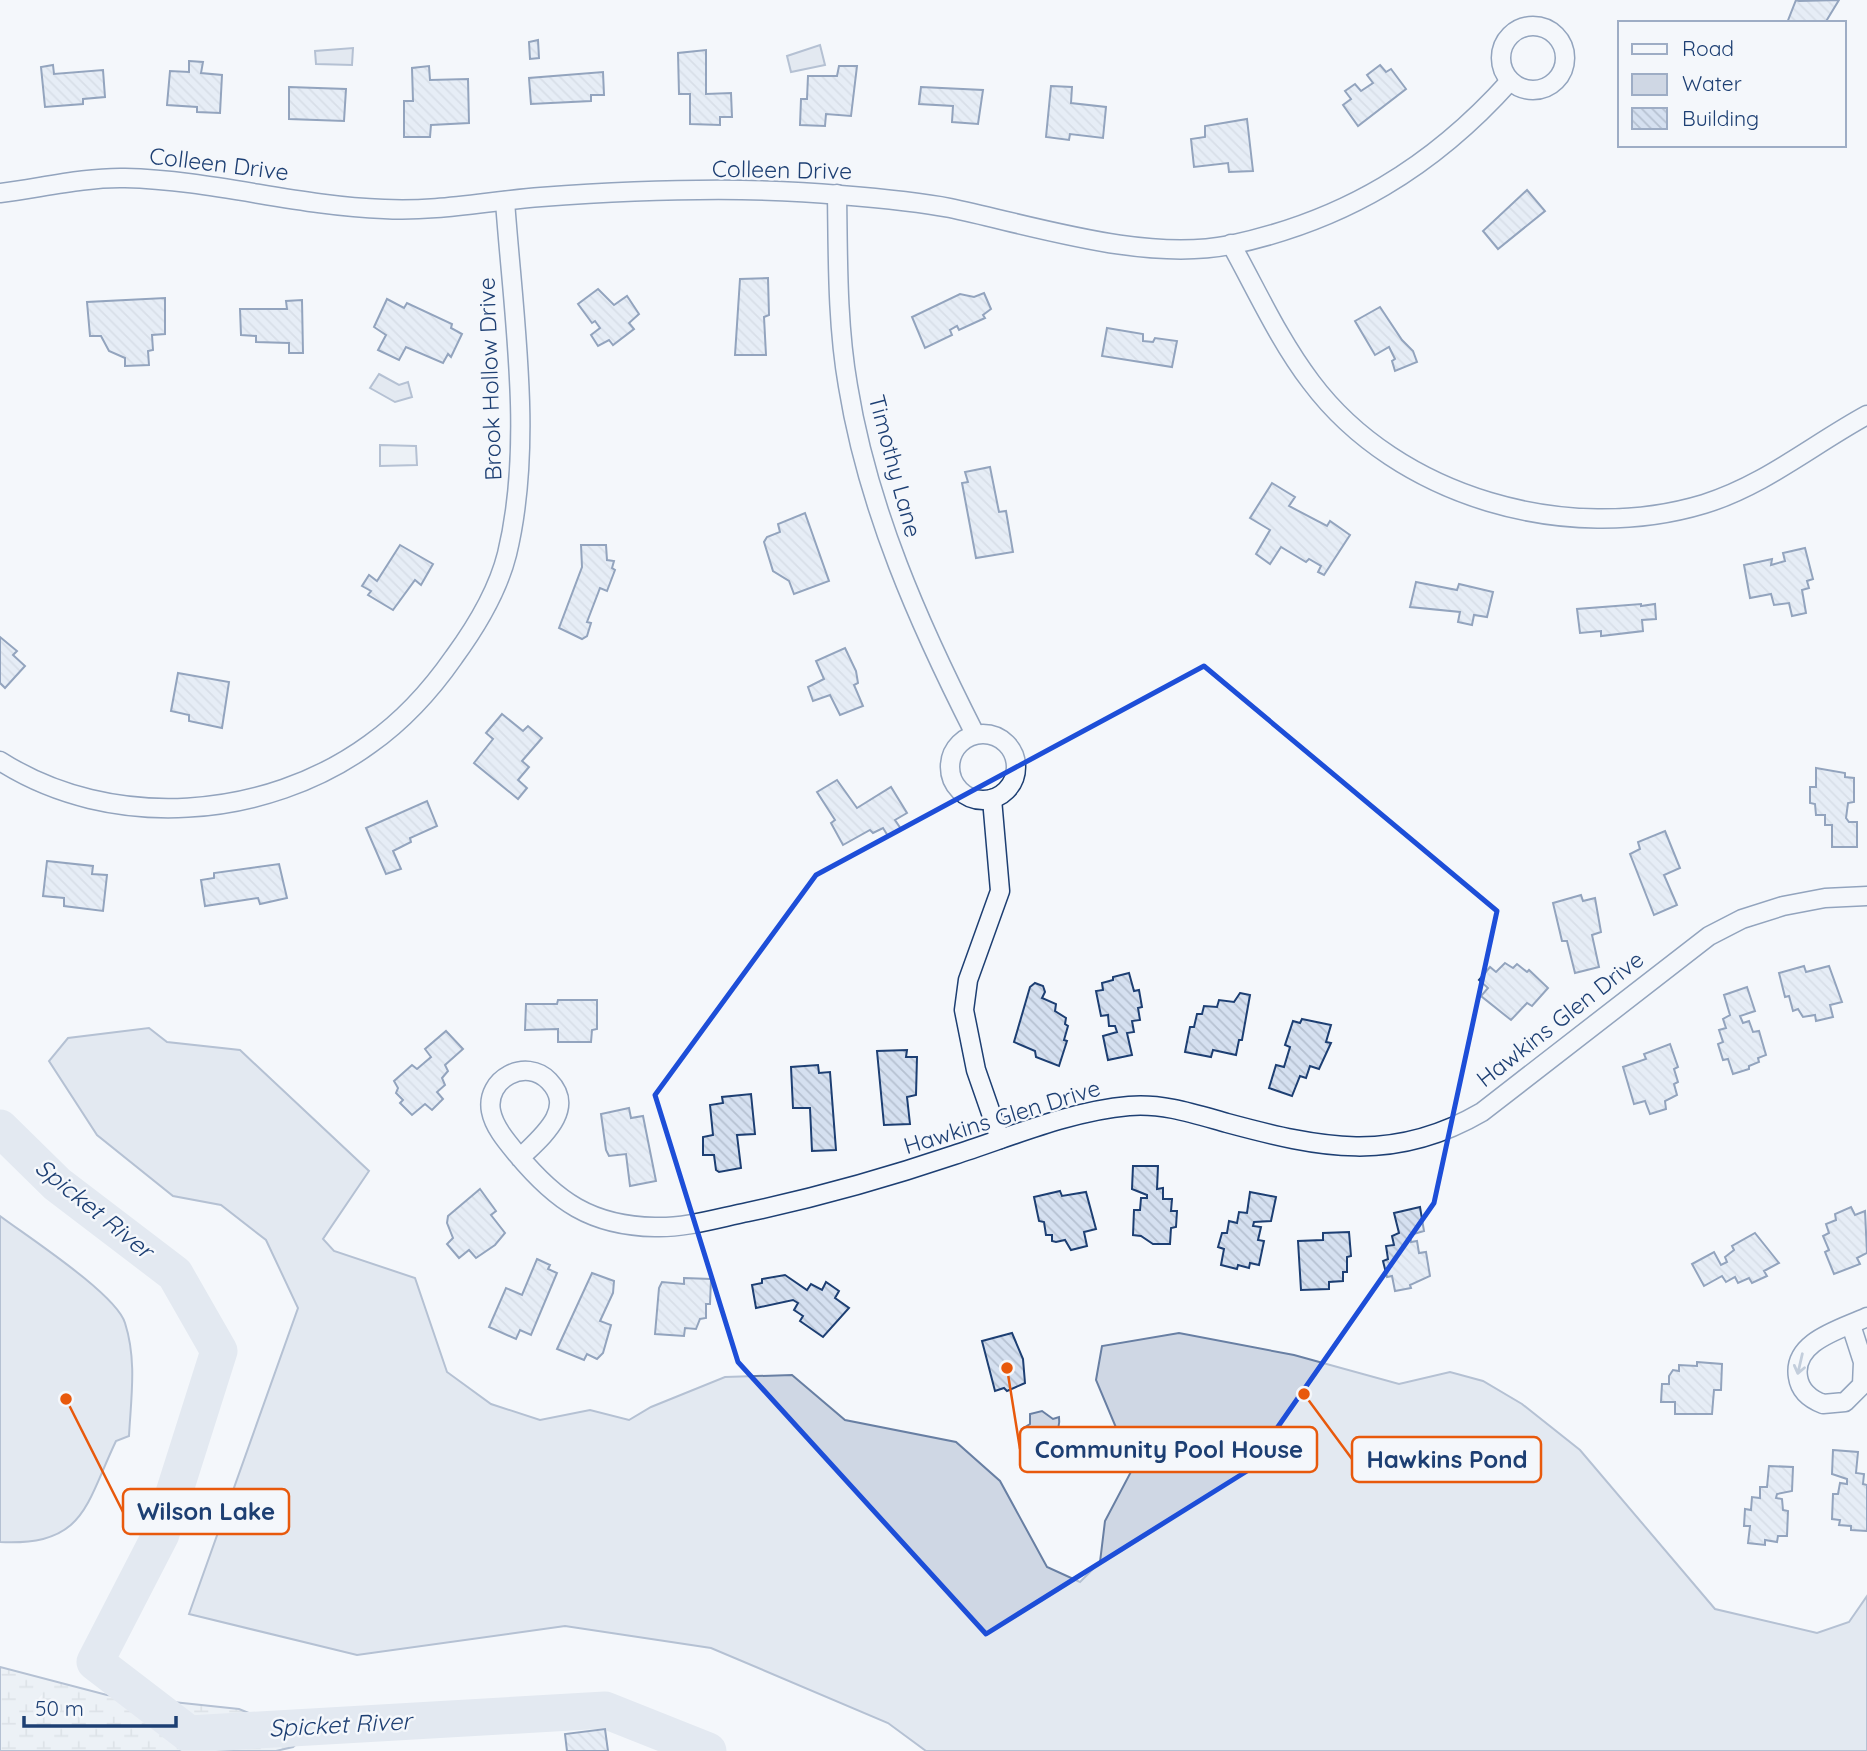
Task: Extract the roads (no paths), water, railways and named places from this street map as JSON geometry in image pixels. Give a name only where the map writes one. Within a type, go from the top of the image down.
[{"type":"street","name":"Colleen Drive","points":[[0,193],[122,177],[205,185],[382,209],[430,209],[614,193],[837,194],[923,204],[1114,242],[1161,248],[1231,244],[1320,218],[1400,179],[1440,150],[1480,115],[1510,80]]},
{"type":"street","name":"Timothy Lane","points":[[837,194],[843,348],[858,441],[901,572],[941,666],[975,734]]},
{"type":"street","name":"Brook Hollow Drive","points":[[0,761],[54,787],[100,800],[147,807],[194,808],[241,802],[308,778],[370,745],[406,715],[430,690],[465,643],[488,602],[506,558],[517,512],[521,463],[520,415],[505,201]]},
{"type":"street","points":[[1231,244],[1291,354],[1336,411],[1396,459],[1431,479],[1505,506],[1580,519],[1616,518],[1703,504],[1744,489],[1782,469],[1867,415]]},
{"type":"street","points":[[986,733],[1001,739],[1013,751],[1016,761],[1013,782],[1002,794],[992,799],[970,797],[958,788],[952,778],[951,761],[954,751],[961,742],[975,734],[986,733]]},
{"type":"street","points":[[992,799],[1000,891],[968,980],[964,1010],[976,1070],[1000,1139]]},
{"type":"street","name":"Hawkins Glen Drive","points":[[520,1158],[552,1126],[558,1115],[557,1092],[551,1082],[532,1071],[510,1073],[501,1079],[491,1099],[494,1120],[520,1158],[540,1183],[569,1205],[605,1219],[658,1227],[692,1224],[876,1181],[1000,1139],[1099,1110],[1144,1105],[1178,1109],[1328,1146],[1376,1147],[1422,1139],[1452,1129],[1489,1107],[1678,957],[1720,929],[1755,914],[1797,903],[1867,896]]},
{"type":"street","points":[[1859,1321],[1862,1385],[1845,1402],[1823,1404],[1803,1392],[1798,1381],[1798,1360],[1811,1343],[1859,1321]]},
{"type":"water","points":[[820,45],[825,65],[791,72],[787,56]]},
{"type":"water","points":[[353,48],[352,65],[316,64],[315,51]]},
{"type":"water","points":[[379,374],[399,385],[408,382],[412,397],[395,402],[370,388]]},
{"type":"water","points":[[149,1028],[167,1042],[240,1050],[369,1171],[323,1239],[334,1251],[415,1278],[447,1372],[491,1404],[540,1420],[590,1410],[629,1420],[651,1407],[725,1377],[792,1375],[845,1420],[956,1442],[1000,1481],[1047,1567],[1080,1582],[1100,1562],[1105,1521],[1133,1468],[1096,1380],[1102,1346],[1179,1333],[1294,1355],[1399,1384],[1450,1372],[1483,1381],[1522,1404],[1580,1450],[1715,1609],[1817,1633],[1849,1622],[1867,1596],[1867,1751],[926,1751],[888,1723],[711,1648],[565,1626],[357,1655],[189,1614],[298,1308],[266,1240],[221,1205],[173,1196],[97,1135],[49,1061],[68,1038]]},
{"type":"water","points":[[0,1216],[70,1266],[106,1297],[125,1323],[131,1351],[129,1436],[116,1441],[88,1503],[78,1517],[66,1529],[50,1537],[28,1541],[0,1542]]},
{"type":"water","points":[[1042,1411],[1053,1419],[1059,1417],[1058,1427],[1050,1438],[1035,1441],[1022,1429],[1030,1424],[1030,1414]]},
{"type":"waterway","name":"Spicket River","points":[[0,1128],[57,1184],[175,1274],[219,1351],[161,1534],[95,1662],[189,1734],[605,1710],[708,1751]]},
{"type":"place","name":"Community Pool House","points":[[1007,1368]]},
{"type":"place","name":"Hawkins Pond","points":[[1304,1394]]},
{"type":"place","name":"Wilson Lake","points":[[66,1399]]}]
